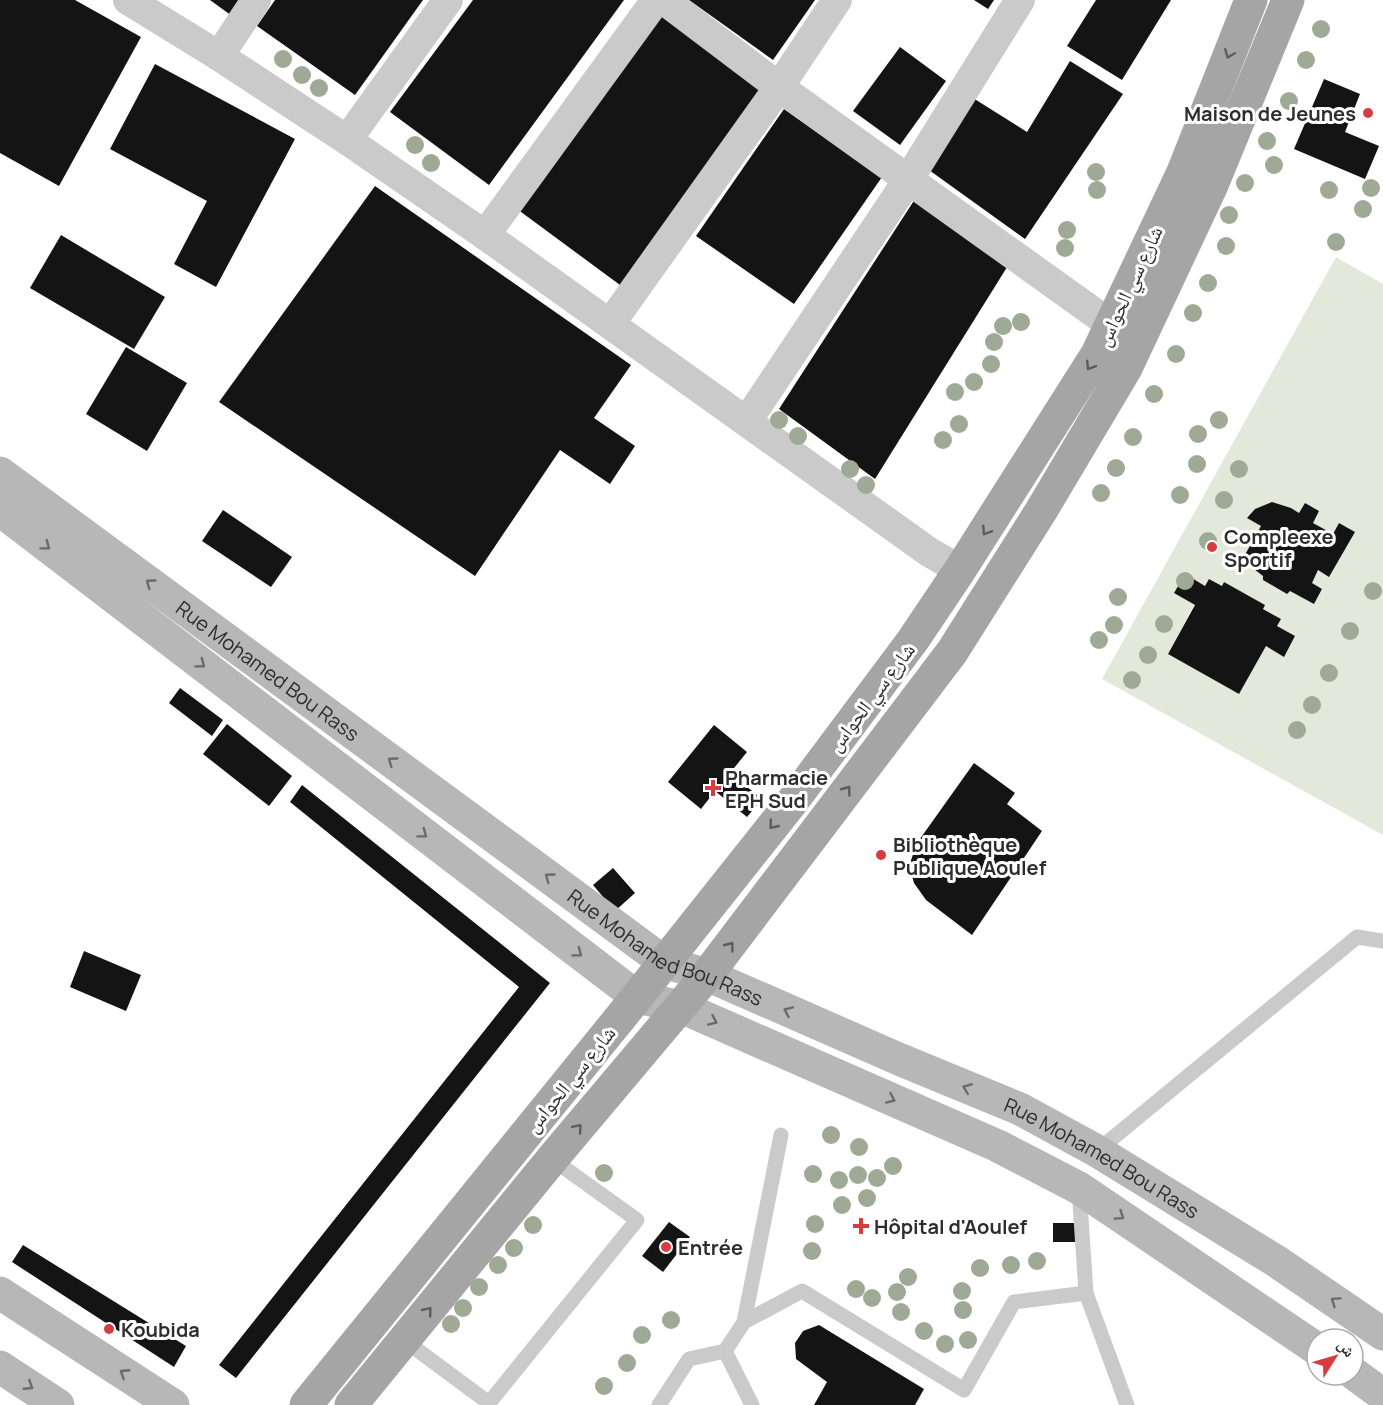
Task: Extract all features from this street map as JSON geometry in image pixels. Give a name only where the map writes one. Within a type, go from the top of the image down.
[{"type":"main road","name":"شارع سي الحواس","points":[[306,1405],[792,802],[913,640],[1097,354],[1183,172],[1251,0]]},
{"type":"main road","name":"شارع سي الحواس","points":[[351,1405],[552,1159],[707,975],[952,652],[1047,501],[1126,369],[1212,185],[1288,0]]},
{"type":"street","points":[[128,0],[219,56],[347,140],[485,235],[929,552],[960,570]]},
{"type":"street","points":[[219,56],[256,0]]},
{"type":"street","points":[[347,140],[448,0]]},
{"type":"street","points":[[485,235],[656,0]]},
{"type":"street","points":[[663,0],[779,87],[1110,324]]},
{"type":"street","points":[[610,324],[779,87],[837,0]]},
{"type":"street","points":[[747,421],[908,180],[1020,0]]},
{"type":"street","name":"Rue Mohamed Bou Rass","points":[[0,473],[663,962],[707,975],[1020,1109],[1097,1151],[1276,1261],[1383,1334]]},
{"type":"street","name":"Rue Mohamed Bou Rass","points":[[0,510],[637,997],[681,1007],[998,1146],[1079,1188],[1305,1340]]},
{"type":"street","points":[[1079,1188],[1097,1151]]},
{"type":"street","points":[[0,1293],[173,1405]]},
{"type":"street","points":[[0,1367],[58,1405]]},
{"type":"street","points":[[1365,1382],[1383,1395]]},
{"type":"lane","points":[[1097,1151],[1358,937],[1383,941]]},
{"type":"lane","points":[[659,1405],[689,1359],[725,1351],[744,1322],[781,1135]]},
{"type":"lane","points":[[404,1340],[489,1403],[637,1220],[552,1159]]},
{"type":"lane","points":[[1079,1188],[1086,1293],[1127,1405]]},
{"type":"lane","points":[[744,1322],[802,1291],[964,1390]]},
{"type":"lane","points":[[957,1405],[1014,1302],[1086,1293]]},
{"type":"lane","points":[[725,1351],[752,1405]]},
{"type":"shaded area","name":"Compleexe Sportif","points":[[1336,257],[1383,284],[1383,835],[1102,679]],"holes":[[[1272,502],[1299,513],[1305,503],[1319,511],[1313,523],[1333,534],[1339,523],[1355,532],[1329,576],[1318,570],[1312,583],[1322,589],[1314,604],[1263,576],[1242,561],[1261,526],[1248,518],[1255,509]],[[1185,575],[1205,586],[1210,579],[1222,586],[1224,582],[1280,619],[1277,626],[1295,636],[1284,656],[1266,646],[1239,694],[1168,654],[1194,605],[1174,593]]]},
{"type":"building","points":[[0,0],[75,0],[141,37],[59,186],[0,153]]},
{"type":"building","points":[[210,0],[243,0],[232,16]]},
{"type":"building","points":[[275,0],[423,0],[355,95],[257,26]]},
{"type":"building","points":[[473,0],[624,0],[489,185],[390,112]]},
{"type":"building","points":[[689,0],[815,0],[773,60]]},
{"type":"building","points":[[974,0],[994,0],[988,9]]},
{"type":"building","points":[[1096,0],[1171,0],[1122,80],[1067,46]]},
{"type":"building","points":[[659,11],[763,86],[620,285],[517,209]]},
{"type":"building","points":[[900,47],[946,81],[900,145],[853,111]]},
{"type":"building","points":[[1070,61],[1123,94],[1025,239],[929,170],[973,98],[1027,132]]},
{"type":"building","points":[[155,64],[295,139],[216,287],[174,264],[207,201],[110,149]]},
{"type":"building","points":[[1324,79],[1360,94],[1345,132],[1379,146],[1365,179],[1294,149]]},
{"type":"building","points":[[784,109],[882,177],[794,304],[696,236]]},
{"type":"building","points":[[375,186],[631,365],[594,418],[635,446],[610,484],[560,450],[475,576],[219,402]]},
{"type":"building","points":[[917,196],[1009,264],[875,479],[779,409]]},
{"type":"building","points":[[61,235],[165,297],[134,349],[30,288]]},
{"type":"building","points":[[126,347],[187,383],[147,451],[86,414]]},
{"type":"building","points":[[1272,502],[1299,513],[1305,503],[1319,511],[1313,523],[1333,534],[1339,523],[1355,532],[1329,577],[1318,570],[1312,583],[1322,589],[1314,604],[1290,591],[1287,594],[1263,580],[1263,576],[1242,560],[1261,526],[1247,518],[1255,509]]},
{"type":"building","points":[[223,510],[292,557],[271,587],[202,541]]},
{"type":"building","points":[[1185,574],[1205,586],[1209,579],[1222,586],[1224,582],[1265,605],[1263,609],[1281,619],[1277,626],[1295,636],[1284,657],[1266,646],[1239,694],[1168,654],[1195,605],[1174,593]]},
{"type":"building","points":[[180,688],[223,720],[212,736],[169,703]]},
{"type":"building","points":[[227,724],[292,776],[269,806],[203,754]]},
{"type":"building","points":[[714,725],[747,752],[730,773],[762,799],[747,817],[715,791],[701,809],[668,782]]},
{"type":"building","points":[[974,763],[1015,793],[1007,804],[1042,831],[972,935],[926,900],[914,883],[909,866],[917,843]]},
{"type":"building","points":[[302,785],[550,983],[236,1378],[219,1365],[519,987],[290,802]]},
{"type":"building","points":[[613,868],[635,893],[615,911],[593,885]]},
{"type":"building","points":[[84,951],[141,975],[126,1011],[70,987]]},
{"type":"building","name":"Entrée","points":[[669,1222],[690,1237],[663,1272],[642,1256]]},
{"type":"building","points":[[1053,1223],[1075,1223],[1075,1242],[1053,1242]]},
{"type":"building","points":[[23,1245],[186,1346],[174,1367],[12,1262]]},
{"type":"building","points":[[819,1325],[924,1389],[915,1405],[814,1405],[827,1382],[796,1359],[795,1343],[803,1331]]},
{"type":"place","name":"Maison de Jeunes","points":[[1368,113]]},
{"type":"place","name":"Compleexe Sportif","points":[[1212,547]]},
{"type":"place","name":"Pharmacie EPH Sud","points":[[713,788]]},
{"type":"place","name":"Bibliothèque Publique Aoulef","points":[[881,855]]},
{"type":"place","name":"Hôpital d'Aoulef","points":[[861,1226]]},
{"type":"place","name":"Entrée","points":[[666,1247]]},
{"type":"place","name":"Koubida","points":[[109,1329]]}]
